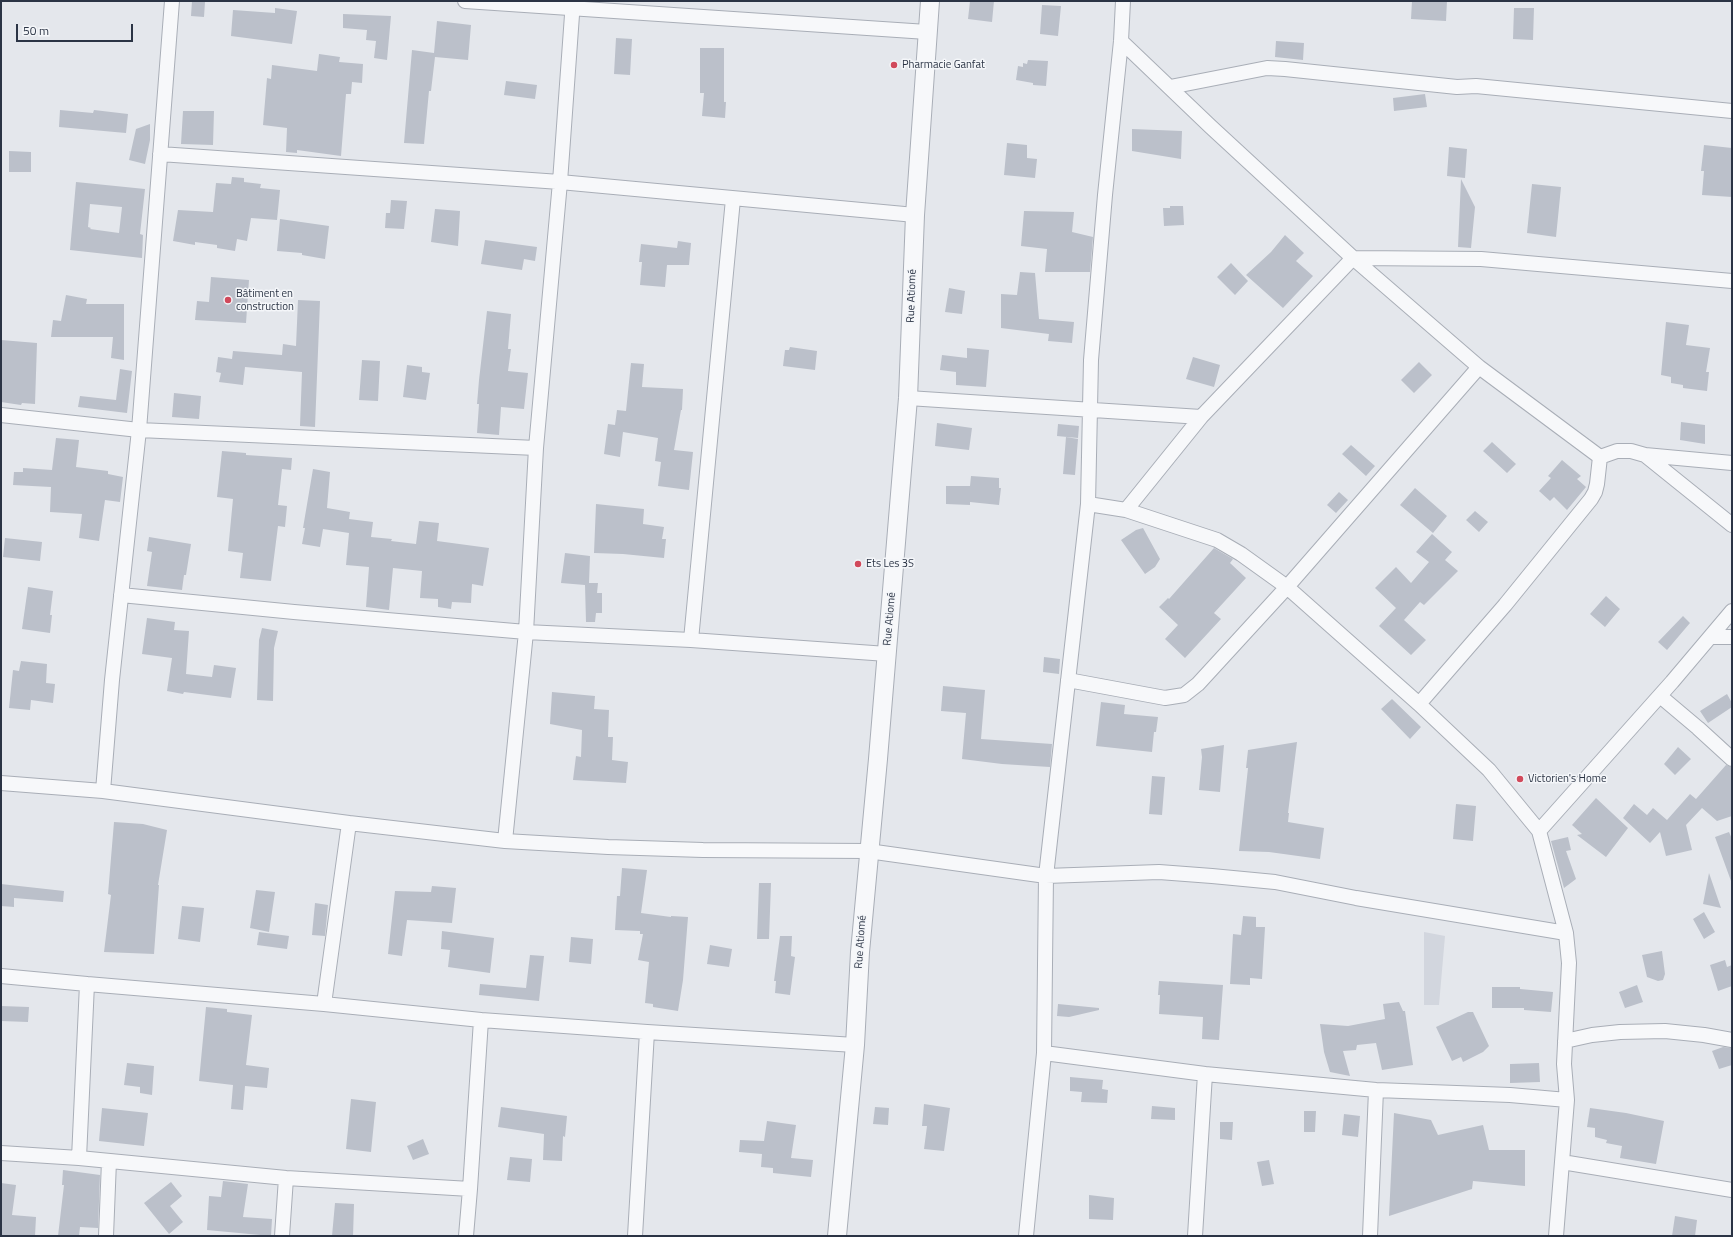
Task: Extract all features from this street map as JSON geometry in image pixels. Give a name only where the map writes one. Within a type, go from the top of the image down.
[{"type":"street","points":[[103,791],[121,595],[139,430],[172,1]]},
{"type":"street","points":[[465,1],[573,5],[927,32]]},
{"type":"street","name":"Rue Atiomé","points":[[837,1236],[855,1045],[860,952],[868,851],[878,759],[908,398],[915,215],[930,1]]},
{"type":"street","points":[[1026,1236],[1044,1053],[1046,876],[1088,504],[1091,360],[1105,195],[1121,41],[1123,1]]},
{"type":"street","points":[[506,841],[526,632],[536,448],[560,182],[573,5]]},
{"type":"street","points":[[1121,41],[1353,258],[1479,367],[1600,457]]},
{"type":"street","points":[[1170,87],[1267,68],[1457,87],[1476,86],[1732,111]]},
{"type":"street","points":[[160,154],[560,182],[915,215]]},
{"type":"street","points":[[691,640],[733,199]]},
{"type":"street","points":[[1126,510],[1201,417],[1353,258],[1481,259],[1732,282]]},
{"type":"street","points":[[1068,680],[1165,698],[1184,695],[1198,684],[1288,587],[1479,367]]},
{"type":"street","points":[[908,398],[1201,417]]},
{"type":"street","points":[[1,415],[139,430],[536,448]]},
{"type":"street","points":[[1600,457],[1617,451],[1638,452],[1645,455],[1732,524]]},
{"type":"street","points":[[1645,455],[1732,463]]},
{"type":"street","points":[[1419,704],[1505,605],[1591,499],[1598,484],[1600,457]]},
{"type":"street","points":[[1088,504],[1126,510],[1217,540],[1241,554],[1288,587],[1419,704],[1489,770],[1539,831],[1566,933],[1569,963],[1564,1064],[1567,1100],[1556,1236]]},
{"type":"street","points":[[121,595],[526,632],[691,640],[887,654]]},
{"type":"street","points":[[1539,831],[1660,696],[1732,611]]},
{"type":"street","points":[[1710,637],[1732,637]]},
{"type":"street","points":[[1660,696],[1732,759]]},
{"type":"street","points":[[1,783],[103,791],[349,823],[506,841],[608,848],[868,851],[1046,876],[1159,872],[1275,882],[1387,903],[1566,933]]},
{"type":"street","points":[[324,1004],[349,823]]},
{"type":"street","points":[[1,976],[324,1004],[481,1020],[855,1045]]},
{"type":"street","points":[[79,1158],[87,984]]},
{"type":"street","points":[[466,1236],[481,1020]]},
{"type":"street","points":[[635,1236],[647,1032]]},
{"type":"street","points":[[1565,1041],[1592,1035],[1620,1032],[1704,1034],[1732,1040]]},
{"type":"street","points":[[1044,1053],[1205,1074],[1376,1090],[1503,1095],[1567,1100]]},
{"type":"street","points":[[1195,1236],[1205,1074]]},
{"type":"street","points":[[1370,1236],[1376,1090]]},
{"type":"street","points":[[1,1153],[79,1158],[286,1178],[470,1189]]},
{"type":"street","points":[[106,1236],[109,1161]]},
{"type":"street","points":[[1562,1162],[1732,1190]]},
{"type":"street","points":[[282,1236],[286,1178]]},
{"type":"shaded area","points":[[1424,932],[1445,936],[1439,1005],[1424,1005]]},
{"type":"building","points":[[192,1],[205,2],[204,17],[191,16]]},
{"type":"building","points":[[970,1],[994,1],[992,22],[968,19]]},
{"type":"building","points":[[1412,1],[1447,1],[1446,21],[1411,19]]},
{"type":"building","points":[[1042,5],[1061,6],[1058,36],[1040,34]]},
{"type":"building","points":[[275,8],[297,11],[292,44],[231,36],[233,10],[275,13]]},
{"type":"building","points":[[1514,8],[1534,8],[1533,40],[1513,39]]},
{"type":"building","points":[[343,14],[391,16],[387,60],[374,58],[376,41],[366,40],[367,30],[343,28]]},
{"type":"building","points":[[437,21],[471,25],[468,60],[435,57],[431,91],[429,91],[424,144],[404,143],[412,50],[434,53]]},
{"type":"building","points":[[616,38],[632,39],[630,75],[614,74]]},
{"type":"building","points":[[1276,41],[1304,43],[1303,60],[1275,57]]},
{"type":"building","points":[[700,48],[724,48],[724,102],[726,102],[725,118],[702,116],[704,93],[700,93]]},
{"type":"building","points":[[319,54],[340,57],[339,62],[363,64],[362,83],[352,82],[351,94],[346,94],[341,156],[297,150],[297,153],[286,152],[287,128],[263,125],[267,78],[271,79],[272,65],[317,71]]},
{"type":"building","points":[[1028,60],[1048,61],[1046,86],[1033,85],[1033,83],[1016,80],[1018,66],[1023,67],[1023,63],[1027,64]]},
{"type":"building","points":[[506,81],[537,85],[535,99],[504,95]]},
{"type":"building","points":[[1425,94],[1427,107],[1394,111],[1393,98]]},
{"type":"building","points":[[60,110],[93,113],[94,110],[128,114],[126,133],[59,127]]},
{"type":"building","points":[[183,111],[214,111],[213,145],[181,144]]},
{"type":"building","points":[[150,124],[150,140],[145,164],[129,160],[136,129]]},
{"type":"building","points":[[1132,129],[1182,131],[1181,159],[1132,151]]},
{"type":"building","points":[[1007,143],[1027,145],[1027,158],[1037,159],[1035,178],[1004,175]]},
{"type":"building","points":[[1704,145],[1732,148],[1732,197],[1702,195],[1704,171],[1701,171]]},
{"type":"building","points":[[1449,147],[1467,149],[1465,178],[1447,176]]},
{"type":"building","points":[[9,151],[31,152],[31,172],[9,172]]},
{"type":"building","points":[[232,177],[244,178],[244,182],[261,184],[260,188],[280,190],[277,220],[251,218],[247,241],[237,239],[235,251],[217,248],[217,245],[195,242],[195,245],[173,241],[178,210],[213,212],[216,183],[231,184]]},
{"type":"building","points":[[1461,179],[1475,207],[1471,248],[1458,247]]},
{"type":"building","points":[[76,182],[145,189],[140,234],[143,235],[142,258],[70,250]],"holes":[[[90,204],[122,207],[119,233],[90,229],[91,228],[88,227]]]},
{"type":"building","points":[[1532,184],[1561,187],[1556,237],[1527,233]]},
{"type":"building","points":[[391,200],[407,201],[404,229],[385,228],[386,213],[390,213]]},
{"type":"building","points":[[1170,206],[1183,206],[1184,225],[1164,226],[1163,208],[1170,208]]},
{"type":"building","points":[[435,209],[460,211],[458,246],[431,242]]},
{"type":"building","points":[[1024,211],[1074,212],[1072,232],[1093,237],[1090,272],[1045,272],[1047,249],[1021,246]]},
{"type":"building","points":[[280,219],[329,226],[325,259],[302,255],[302,253],[277,251]]},
{"type":"building","points":[[1285,235],[1304,253],[1296,261],[1313,276],[1283,308],[1246,275],[1271,252]]},
{"type":"building","points":[[485,240],[537,247],[535,261],[524,259],[522,270],[481,264]]},
{"type":"building","points":[[678,241],[691,243],[689,265],[667,265],[665,287],[640,285],[642,262],[639,262],[641,244],[677,248]]},
{"type":"building","points":[[1231,263],[1248,281],[1235,295],[1217,277]]},
{"type":"building","points":[[1020,272],[1035,273],[1039,319],[1074,322],[1072,343],[1048,341],[1049,334],[1001,328],[1001,294],[1017,295]]},
{"type":"building","name":"Bâtiment en construction","points":[[211,277],[249,280],[246,323],[195,320],[197,301],[209,302]]},
{"type":"building","points":[[949,288],[965,291],[962,314],[945,312]]},
{"type":"building","points":[[66,295],[87,299],[86,304],[124,304],[124,360],[111,358],[113,337],[51,337],[53,320],[61,321]]},
{"type":"building","points":[[298,300],[320,301],[315,427],[300,426],[302,372],[245,367],[243,385],[219,382],[221,373],[216,372],[218,357],[232,359],[233,351],[282,355],[283,344],[296,346]]},
{"type":"building","points":[[487,311],[511,314],[508,349],[511,349],[508,371],[528,373],[524,409],[501,407],[499,435],[477,433],[479,404],[477,404]]},
{"type":"building","points":[[1666,322],[1689,325],[1686,345],[1710,348],[1706,372],[1709,372],[1707,391],[1683,388],[1683,385],[1671,383],[1671,377],[1661,375]]},
{"type":"building","points":[[1,340],[37,343],[35,404],[22,403],[21,405],[1,402]]},
{"type":"building","points":[[790,347],[817,351],[815,370],[783,366],[785,350],[789,350]]},
{"type":"building","points":[[967,348],[989,350],[986,387],[956,385],[956,372],[940,370],[942,355],[967,358]]},
{"type":"building","points":[[1193,357],[1220,365],[1214,387],[1186,379]]},
{"type":"building","points":[[362,360],[380,361],[378,401],[359,400]]},
{"type":"building","points":[[1419,362],[1432,375],[1414,393],[1401,380]]},
{"type":"building","points":[[631,363],[644,364],[642,387],[683,389],[682,410],[674,450],[693,452],[689,490],[658,486],[661,462],[655,461],[658,438],[623,432],[620,457],[604,454],[608,424],[615,425],[617,410],[626,411]]},
{"type":"building","points":[[407,365],[422,367],[422,372],[430,373],[426,400],[403,397]]},
{"type":"building","points":[[120,369],[132,371],[127,413],[78,407],[80,396],[116,400]]},
{"type":"building","points":[[174,393],[201,396],[199,419],[172,417]]},
{"type":"building","points":[[1681,422],[1705,425],[1705,444],[1680,440]]},
{"type":"building","points":[[937,423],[972,428],[969,450],[935,446]]},
{"type":"building","points":[[1058,424],[1079,426],[1078,438],[1057,436]]},
{"type":"building","points":[[1066,437],[1078,439],[1075,475],[1063,474]]},
{"type":"building","points":[[56,438],[79,440],[76,467],[108,471],[108,474],[123,477],[120,502],[105,500],[99,541],[79,538],[82,514],[50,512],[51,487],[13,485],[14,472],[23,472],[23,468],[52,470]]},
{"type":"building","points":[[1492,442],[1516,464],[1507,473],[1483,451]]},
{"type":"building","points":[[1351,445],[1375,466],[1366,476],[1342,454]]},
{"type":"building","points":[[222,451],[246,453],[246,455],[292,458],[291,470],[282,469],[278,505],[287,506],[285,527],[278,526],[271,581],[240,578],[243,553],[228,551],[233,499],[217,497]]},
{"type":"building","points":[[1562,460],[1581,476],[1577,479],[1586,487],[1567,510],[1554,497],[1550,501],[1539,491],[1551,478],[1548,476]]},
{"type":"building","points":[[313,469],[330,472],[327,508],[350,512],[349,519],[373,522],[371,537],[392,539],[391,541],[416,544],[419,521],[439,523],[437,541],[489,548],[483,586],[472,584],[471,603],[452,602],[451,609],[438,607],[438,599],[420,598],[422,571],[393,568],[389,610],[366,607],[369,567],[346,565],[349,533],[323,529],[320,547],[302,544],[305,528],[303,528]]},
{"type":"building","points":[[971,476],[999,478],[999,488],[1001,488],[999,505],[970,502],[970,505],[946,504],[946,486],[970,486]]},
{"type":"building","points":[[1415,488],[1447,516],[1433,533],[1400,505]]},
{"type":"building","points":[[1339,492],[1348,500],[1336,513],[1327,505]]},
{"type":"building","points":[[596,504],[644,509],[643,524],[664,527],[662,539],[666,539],[664,558],[594,553]]},
{"type":"building","points":[[1475,511],[1488,522],[1479,532],[1466,520]]},
{"type":"building","points":[[1143,528],[1160,559],[1155,567],[1145,574],[1121,540],[1136,530]]},
{"type":"building","points":[[1432,534],[1452,552],[1445,560],[1458,571],[1424,605],[1420,602],[1404,620],[1426,640],[1411,655],[1379,626],[1396,608],[1375,588],[1396,567],[1411,583],[1429,562],[1416,552]]},
{"type":"building","points":[[149,537],[191,544],[182,590],[147,586],[152,552],[147,551]]},
{"type":"building","points":[[5,538],[42,542],[40,561],[3,557]]},
{"type":"building","points":[[1214,548],[1233,559],[1230,563],[1246,578],[1214,613],[1221,619],[1185,658],[1165,639],[1178,625],[1159,607],[1168,598],[1169,599]]},
{"type":"building","points":[[565,553],[590,556],[589,583],[598,583],[597,593],[602,593],[602,613],[596,613],[595,622],[586,622],[585,585],[561,583]]},
{"type":"building","points":[[28,587],[53,591],[50,615],[52,615],[50,633],[22,629]]},
{"type":"building","points":[[1606,596],[1620,609],[1605,627],[1590,614]]},
{"type":"building","points":[[1683,616],[1690,623],[1667,650],[1658,642]]},
{"type":"building","points":[[147,618],[175,622],[174,630],[189,631],[186,674],[212,677],[214,665],[236,668],[231,698],[184,692],[183,694],[167,691],[172,658],[142,654]]},
{"type":"building","points":[[262,628],[278,631],[274,648],[273,701],[257,700],[259,640]]},
{"type":"building","points":[[1044,657],[1060,659],[1059,674],[1043,672]]},
{"type":"building","points":[[21,661],[47,664],[46,683],[55,684],[53,703],[31,700],[30,710],[9,708],[13,670],[19,671]]},
{"type":"building","points":[[943,686],[985,690],[981,739],[1052,744],[1050,767],[1002,764],[962,759],[966,713],[941,711]]},
{"type":"building","points":[[552,692],[595,696],[594,709],[609,710],[608,737],[613,737],[612,760],[628,762],[626,783],[573,780],[576,756],[581,757],[582,730],[550,724]]},
{"type":"building","points":[[1727,694],[1732,703],[1732,707],[1708,723],[1700,711]]},
{"type":"building","points":[[1392,699],[1421,727],[1410,739],[1381,709]]},
{"type":"building","points":[[1101,702],[1125,705],[1124,714],[1158,717],[1156,732],[1154,732],[1152,752],[1096,746]]},
{"type":"building","points":[[1297,742],[1288,822],[1324,828],[1320,859],[1269,852],[1239,851],[1248,768],[1246,768],[1248,750]]},
{"type":"building","points":[[1224,745],[1220,792],[1199,790],[1202,757],[1201,749]]},
{"type":"building","points":[[1678,747],[1691,759],[1675,775],[1664,764]]},
{"type":"building","points":[[1726,765],[1732,767],[1732,816],[1717,821],[1702,808],[1686,825],[1692,850],[1666,856],[1660,832],[1650,843],[1623,818],[1634,804],[1647,815],[1653,808],[1667,820],[1690,794],[1696,799]]},
{"type":"building","points":[[1152,776],[1165,777],[1162,815],[1149,814]]},
{"type":"building","points":[[1596,798],[1628,828],[1606,857],[1577,835],[1582,834],[1572,825]]},
{"type":"building","points":[[1456,804],[1476,806],[1473,841],[1453,839]]},
{"type":"building","points":[[114,822],[143,824],[167,830],[158,885],[154,954],[104,952],[111,895],[108,894]]},
{"type":"building","points":[[1729,832],[1732,839],[1731,881],[1715,837]]},
{"type":"building","points":[[1568,837],[1571,850],[1566,851],[1576,879],[1564,888],[1551,841]]},
{"type":"building","points":[[622,868],[647,870],[641,913],[671,917],[688,917],[683,980],[678,1011],[653,1007],[653,1004],[645,1003],[649,962],[638,960],[643,934],[640,934],[640,931],[615,930],[617,896],[620,896]]},
{"type":"building","points":[[1709,873],[1721,908],[1703,904]]},
{"type":"building","points":[[759,883],[771,883],[769,939],[757,939]]},
{"type":"building","points":[[1,884],[64,891],[63,902],[14,898],[14,907],[1,906]]},
{"type":"building","points":[[432,886],[456,888],[452,923],[407,920],[402,956],[388,954],[395,891],[431,892]]},
{"type":"building","points":[[256,890],[275,892],[269,932],[250,928]]},
{"type":"building","points":[[315,903],[328,905],[325,936],[312,935]]},
{"type":"building","points":[[182,906],[204,908],[200,942],[178,939]]},
{"type":"building","points":[[1704,912],[1715,932],[1704,939],[1693,919]]},
{"type":"building","points":[[1243,916],[1256,917],[1256,927],[1265,927],[1262,979],[1250,978],[1250,985],[1230,984],[1233,934],[1241,935]]},
{"type":"building","points":[[442,931],[494,938],[490,973],[448,967],[450,950],[441,949]]},
{"type":"building","points":[[259,932],[289,936],[287,949],[257,945]]},
{"type":"building","points":[[780,936],[792,936],[791,956],[795,957],[790,995],[775,993],[776,981],[774,981]]},
{"type":"building","points":[[571,937],[593,939],[591,964],[569,962]]},
{"type":"building","points":[[710,945],[732,949],[729,967],[707,964]]},
{"type":"building","points":[[1662,951],[1665,974],[1663,980],[1658,981],[1647,977],[1642,955]]},
{"type":"building","points":[[530,955],[544,956],[539,1001],[479,995],[480,984],[526,988]]},
{"type":"building","points":[[1725,960],[1727,967],[1732,965],[1732,986],[1718,991],[1710,965]]},
{"type":"building","points":[[1159,981],[1223,985],[1219,1040],[1202,1039],[1203,1017],[1159,1014]]},
{"type":"building","points":[[1637,985],[1643,1002],[1625,1008],[1619,992]]},
{"type":"building","points":[[1492,987],[1520,987],[1520,989],[1553,992],[1551,1012],[1524,1010],[1524,1008],[1492,1008]]},
{"type":"building","points":[[1399,1002],[1403,1011],[1405,1011],[1413,1065],[1382,1070],[1376,1043],[1357,1045],[1356,1050],[1343,1051],[1350,1076],[1330,1072],[1324,1052],[1320,1024],[1348,1026],[1385,1019],[1383,1004]]},
{"type":"building","points":[[1058,1004],[1099,1008],[1099,1010],[1069,1017],[1057,1016]]},
{"type":"building","points":[[1,1006],[29,1007],[28,1022],[1,1021]]},
{"type":"building","points":[[206,1007],[227,1009],[227,1012],[252,1015],[246,1065],[269,1068],[267,1088],[245,1086],[243,1110],[231,1109],[233,1085],[199,1081]]},
{"type":"building","points":[[1468,1012],[1473,1012],[1489,1046],[1483,1052],[1463,1062],[1461,1057],[1452,1061],[1436,1027]]},
{"type":"building","points":[[1723,1047],[1732,1048],[1732,1065],[1719,1069],[1712,1051]]},
{"type":"building","points":[[127,1063],[154,1066],[152,1095],[140,1093],[140,1087],[124,1085]]},
{"type":"building","points":[[1539,1063],[1540,1082],[1510,1083],[1510,1064]]},
{"type":"building","points":[[1070,1077],[1103,1080],[1102,1089],[1108,1090],[1107,1103],[1081,1102],[1082,1092],[1070,1091]]},
{"type":"building","points":[[351,1099],[376,1102],[371,1152],[346,1149]]},
{"type":"building","points":[[924,1104],[950,1108],[944,1151],[924,1149],[927,1126],[922,1126]]},
{"type":"building","points":[[1152,1106],[1175,1108],[1175,1120],[1151,1119]]},
{"type":"building","points":[[501,1107],[567,1116],[565,1137],[563,1136],[562,1161],[543,1160],[544,1134],[498,1127]]},
{"type":"building","points":[[875,1107],[889,1108],[888,1125],[873,1124]]},
{"type":"building","points":[[102,1108],[148,1113],[144,1146],[99,1141]]},
{"type":"building","points":[[1590,1108],[1626,1113],[1664,1121],[1656,1164],[1620,1158],[1622,1146],[1606,1143],[1607,1140],[1595,1137],[1595,1128],[1587,1127]]},
{"type":"building","points":[[1304,1111],[1316,1111],[1315,1132],[1304,1132]]},
{"type":"building","points":[[1394,1113],[1431,1120],[1438,1135],[1483,1125],[1489,1150],[1525,1150],[1525,1186],[1473,1181],[1472,1189],[1389,1216]]},
{"type":"building","points":[[1344,1114],[1360,1116],[1358,1137],[1342,1135]]},
{"type":"building","points":[[767,1121],[796,1125],[791,1158],[813,1160],[811,1177],[773,1173],[773,1168],[761,1167],[762,1154],[739,1152],[740,1140],[764,1141]]},
{"type":"building","points":[[1220,1122],[1233,1122],[1232,1140],[1220,1139]]},
{"type":"building","points":[[423,1139],[429,1154],[413,1160],[407,1146]]},
{"type":"building","points":[[510,1157],[532,1159],[530,1182],[507,1180]]},
{"type":"building","points":[[1269,1160],[1274,1184],[1262,1186],[1257,1162]]},
{"type":"building","points":[[63,1170],[100,1175],[98,1228],[80,1227],[79,1236],[58,1236],[64,1185],[62,1185]]},
{"type":"building","points":[[223,1181],[248,1184],[243,1217],[272,1219],[271,1236],[207,1230],[209,1196],[221,1197]]},
{"type":"building","points":[[171,1182],[182,1196],[170,1206],[183,1222],[169,1234],[144,1203]]},
{"type":"building","points":[[1,1183],[16,1185],[12,1215],[36,1217],[35,1236],[1,1236]]},
{"type":"building","points":[[1089,1195],[1114,1198],[1113,1220],[1089,1219]]},
{"type":"building","points":[[335,1203],[354,1204],[353,1236],[332,1236]]},
{"type":"building","points":[[1675,1216],[1697,1220],[1695,1236],[1672,1236]]},
{"type":"place","name":"Pharmacie Ganfat","points":[[894,65]]},
{"type":"place","name":"Bâtiment en construction","points":[[228,300]]},
{"type":"place","name":"Ets Les 3S","points":[[858,564]]},
{"type":"place","name":"Victorien's Home","points":[[1520,779]]}]
